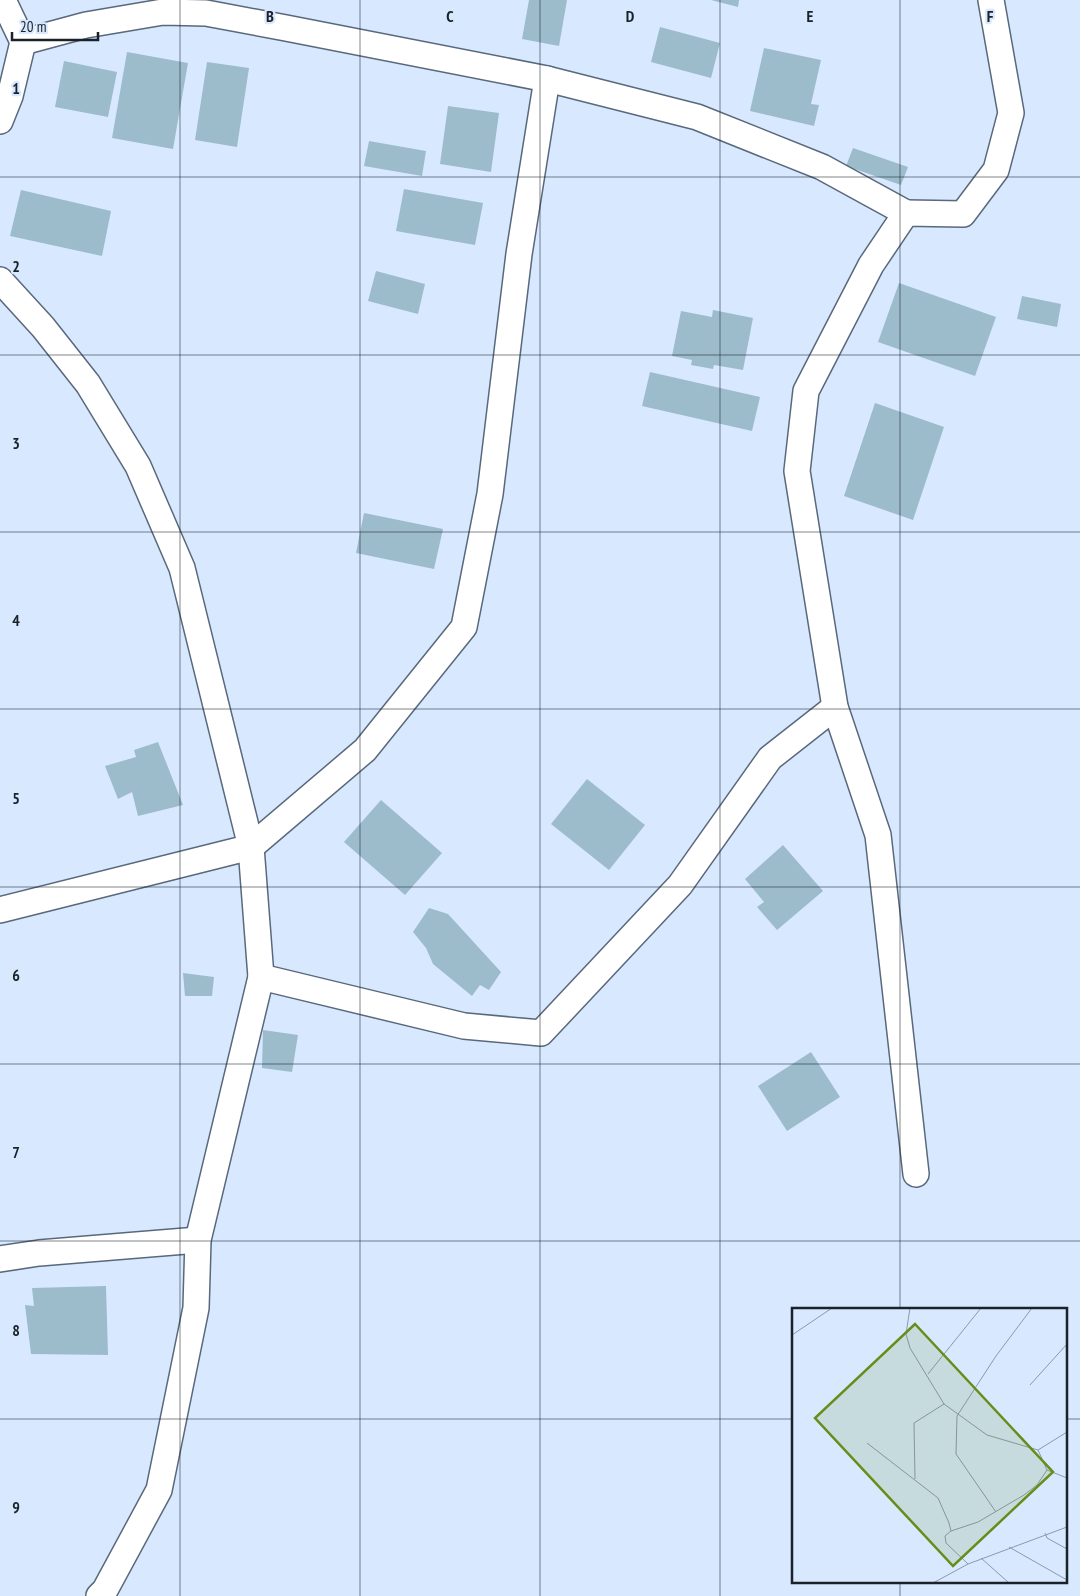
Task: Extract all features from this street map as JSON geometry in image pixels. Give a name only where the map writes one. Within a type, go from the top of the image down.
[{"type":"street","points":[[0,121],[10,96],[23,42],[3,0]]},
{"type":"street","points":[[23,42],[96,23],[163,12],[206,13],[547,79],[696,118],[822,168],[906,213],[963,214],[996,170],[1011,113],[991,0]]},
{"type":"street","points":[[0,910],[251,847],[365,750],[464,627],[490,494],[519,254],[547,79]]},
{"type":"street","points":[[906,213],[871,265],[806,391],[797,471],[835,707],[878,835],[916,1174]]},
{"type":"street","points":[[0,280],[43,326],[88,384],[138,466],[182,568],[251,847],[261,977],[198,1240],[196,1308],[159,1490],[100,1596]]},
{"type":"street","points":[[261,977],[464,1026],[541,1033],[680,885],[770,758],[835,707]]},
{"type":"street","points":[[0,1259],[39,1252],[198,1240]]},
{"type":"building","points":[[529,0],[567,0],[559,46],[522,39]]},
{"type":"building","points":[[711,0],[739,0],[738,7]]},
{"type":"building","points":[[660,27],[720,43],[711,78],[651,62]]},
{"type":"building","points":[[764,48],[821,60],[811,104],[819,105],[814,126],[750,111]]},
{"type":"building","points":[[127,52],[188,63],[173,149],[112,138]]},
{"type":"building","points":[[64,61],[117,72],[108,117],[55,107]]},
{"type":"building","points":[[207,62],[249,68],[237,147],[195,140]]},
{"type":"building","points":[[448,106],[499,113],[491,172],[440,164]]},
{"type":"building","points":[[369,141],[426,151],[422,176],[364,166]]},
{"type":"building","points":[[853,148],[908,167],[901,185],[846,166]]},
{"type":"building","points":[[404,189],[483,203],[475,245],[396,231]]},
{"type":"building","points":[[21,190],[111,211],[102,256],[10,236]]},
{"type":"building","points":[[376,271],[425,284],[418,314],[368,301]]},
{"type":"building","points":[[899,283],[996,317],[975,376],[878,342]]},
{"type":"building","points":[[1022,296],[1061,304],[1057,327],[1017,319]]},
{"type":"building","points":[[713,310],[753,318],[743,370],[714,365],[713,369],[691,365],[692,360],[672,356],[681,311],[712,317]]},
{"type":"building","points":[[650,372],[760,397],[752,431],[642,406]]},
{"type":"building","points":[[875,403],[944,427],[913,520],[844,496]]},
{"type":"building","points":[[364,513],[443,529],[434,569],[356,553]]},
{"type":"building","points":[[158,742],[183,805],[138,816],[132,792],[118,799],[105,766],[136,757],[134,750]]},
{"type":"building","points":[[587,779],[645,825],[609,870],[551,824]]},
{"type":"building","points":[[381,800],[442,853],[405,895],[344,842]]},
{"type":"building","points":[[783,845],[823,891],[777,930],[757,907],[764,902],[745,879]]},
{"type":"building","points":[[429,908],[448,914],[501,972],[489,990],[480,985],[472,996],[433,964],[426,948],[413,932]]},
{"type":"building","points":[[183,973],[214,977],[212,996],[185,996]]},
{"type":"building","points":[[263,1030],[298,1035],[292,1072],[262,1068]]},
{"type":"building","points":[[811,1052],[840,1097],[787,1131],[758,1086]]},
{"type":"building","points":[[106,1286],[108,1355],[31,1354],[25,1305],[34,1306],[32,1288]]}]
